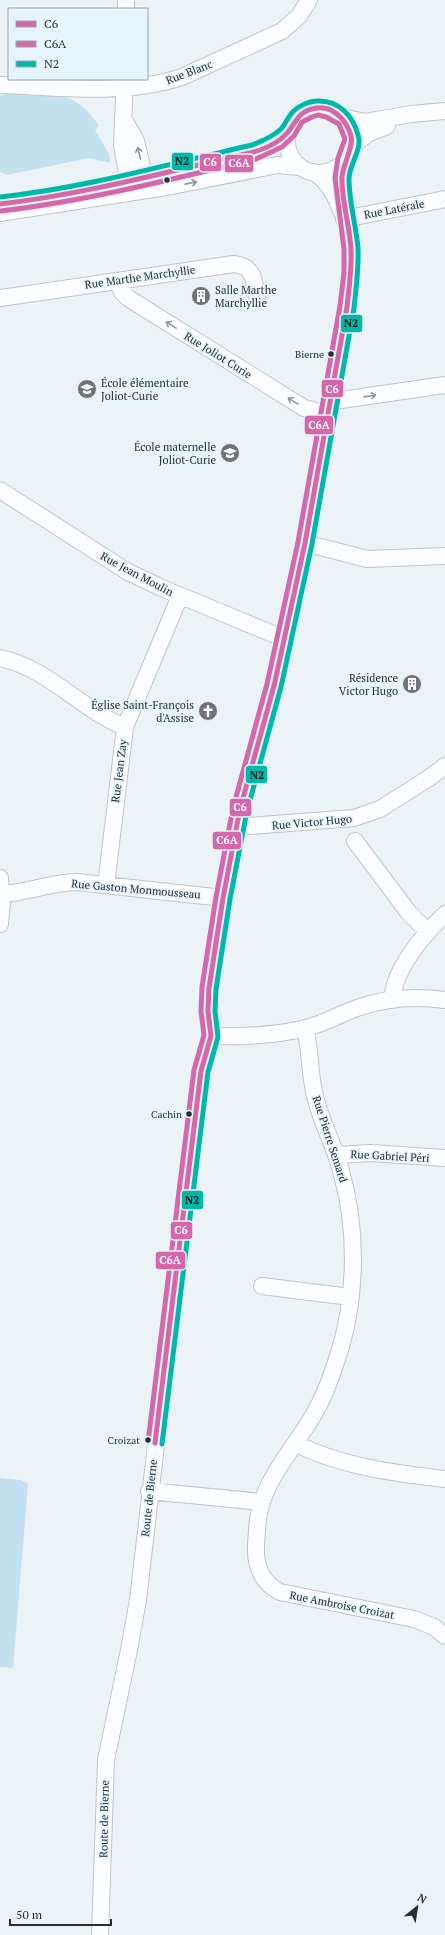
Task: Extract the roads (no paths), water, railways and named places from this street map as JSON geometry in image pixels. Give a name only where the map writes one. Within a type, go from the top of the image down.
[{"type":"street","name":"Rue Blanc","points":[[0,85],[154,84],[182,77],[275,35],[299,16],[310,0]]},
{"type":"street","points":[[125,84],[122,145],[130,187]]},
{"type":"street","points":[[146,184],[260,150],[274,144],[288,132],[297,117],[312,109],[329,110],[342,118],[365,122],[411,114],[445,111]]},
{"type":"street","points":[[0,212],[146,184],[277,165],[307,170],[332,170],[364,136],[379,128],[445,111]]},
{"type":"street","points":[[123,118],[136,141],[146,184]]},
{"type":"street","points":[[342,118],[350,132],[348,153]]},
{"type":"street","points":[[288,132],[287,140],[292,159],[307,170]]},
{"type":"street","name":"Route de Bierne","points":[[100,1935],[106,1760],[133,1631],[201,1071],[211,1036],[208,1010],[209,988],[222,898],[236,827],[266,718],[285,639],[305,544],[349,295],[351,268],[342,178],[348,153]]},
{"type":"street","name":"Route de Bierne","points":[[307,170],[326,182],[332,190],[346,219]]},
{"type":"street","points":[[0,204],[130,187]]},
{"type":"street","name":"Rue Latérale","points":[[346,219],[445,199]]},
{"type":"street","name":"Rue Marthe Marchyllie","points":[[0,298],[238,264],[247,267],[253,274],[257,297]]},
{"type":"street","name":"Rue Joliot Curie","points":[[118,281],[122,292],[128,298],[304,408],[330,407]]},
{"type":"street","points":[[330,407],[445,385]]},
{"type":"street","name":"Rue Jean Moulin","points":[[0,490],[117,565],[152,584],[285,639]]},
{"type":"street","points":[[305,544],[367,559],[445,556]]},
{"type":"street","name":"Rue Jean Zay","points":[[106,885],[125,727],[180,596]]},
{"type":"street","points":[[0,658],[31,669],[107,718],[125,727]]},
{"type":"street","name":"Rue Victor Hugo","points":[[236,827],[354,818],[380,808],[429,778],[445,766]]},
{"type":"street","points":[[354,841],[407,909],[428,932]]},
{"type":"street","name":"Rue Gaston Monmousseau","points":[[1,886],[25,892],[63,883],[106,885],[222,898]]},
{"type":"street","points":[[0,924],[1,886]]},
{"type":"street","points":[[392,1000],[393,989],[399,974],[428,932],[445,914]]},
{"type":"street","points":[[211,1036],[267,1036],[305,1028],[366,1005],[392,1000],[445,1000]]},
{"type":"street","name":"Rue Pierre Semard","points":[[262,1502],[275,1474],[296,1444],[318,1406],[331,1378],[344,1337],[350,1297],[353,1260],[352,1236],[346,1188],[314,1093],[305,1028]]},
{"type":"street","name":"Rue Gabriel Péri","points":[[336,1155],[371,1153],[445,1158]]},
{"type":"street","points":[[262,1286],[350,1297]]},
{"type":"street","points":[[296,1444],[337,1461],[364,1468],[445,1479]]},
{"type":"street","points":[[150,1491],[262,1502]]},
{"type":"street","name":"Rue Ambroise Croizat","points":[[262,1502],[258,1518],[256,1559],[263,1579],[273,1589],[287,1595],[421,1621],[434,1627],[445,1636]]},
{"type":"place","name":"Salle Marthe Marchyllie","points":[[201,296]]},
{"type":"place","name":"Bierne","points":[[331,354]]},
{"type":"place","name":"École élémentaire Joliot-Curie","points":[[87,389]]},
{"type":"place","name":"École maternelle Joliot-Curie","points":[[230,453]]},
{"type":"place","name":"Résidence Victor Hugo","points":[[412,684]]},
{"type":"place","name":"Église Saint-François d'Assise","points":[[208,711]]},
{"type":"place","name":"Cachin","points":[[189,1114]]},
{"type":"place","name":"Croizat","points":[[148,1440]]}]
